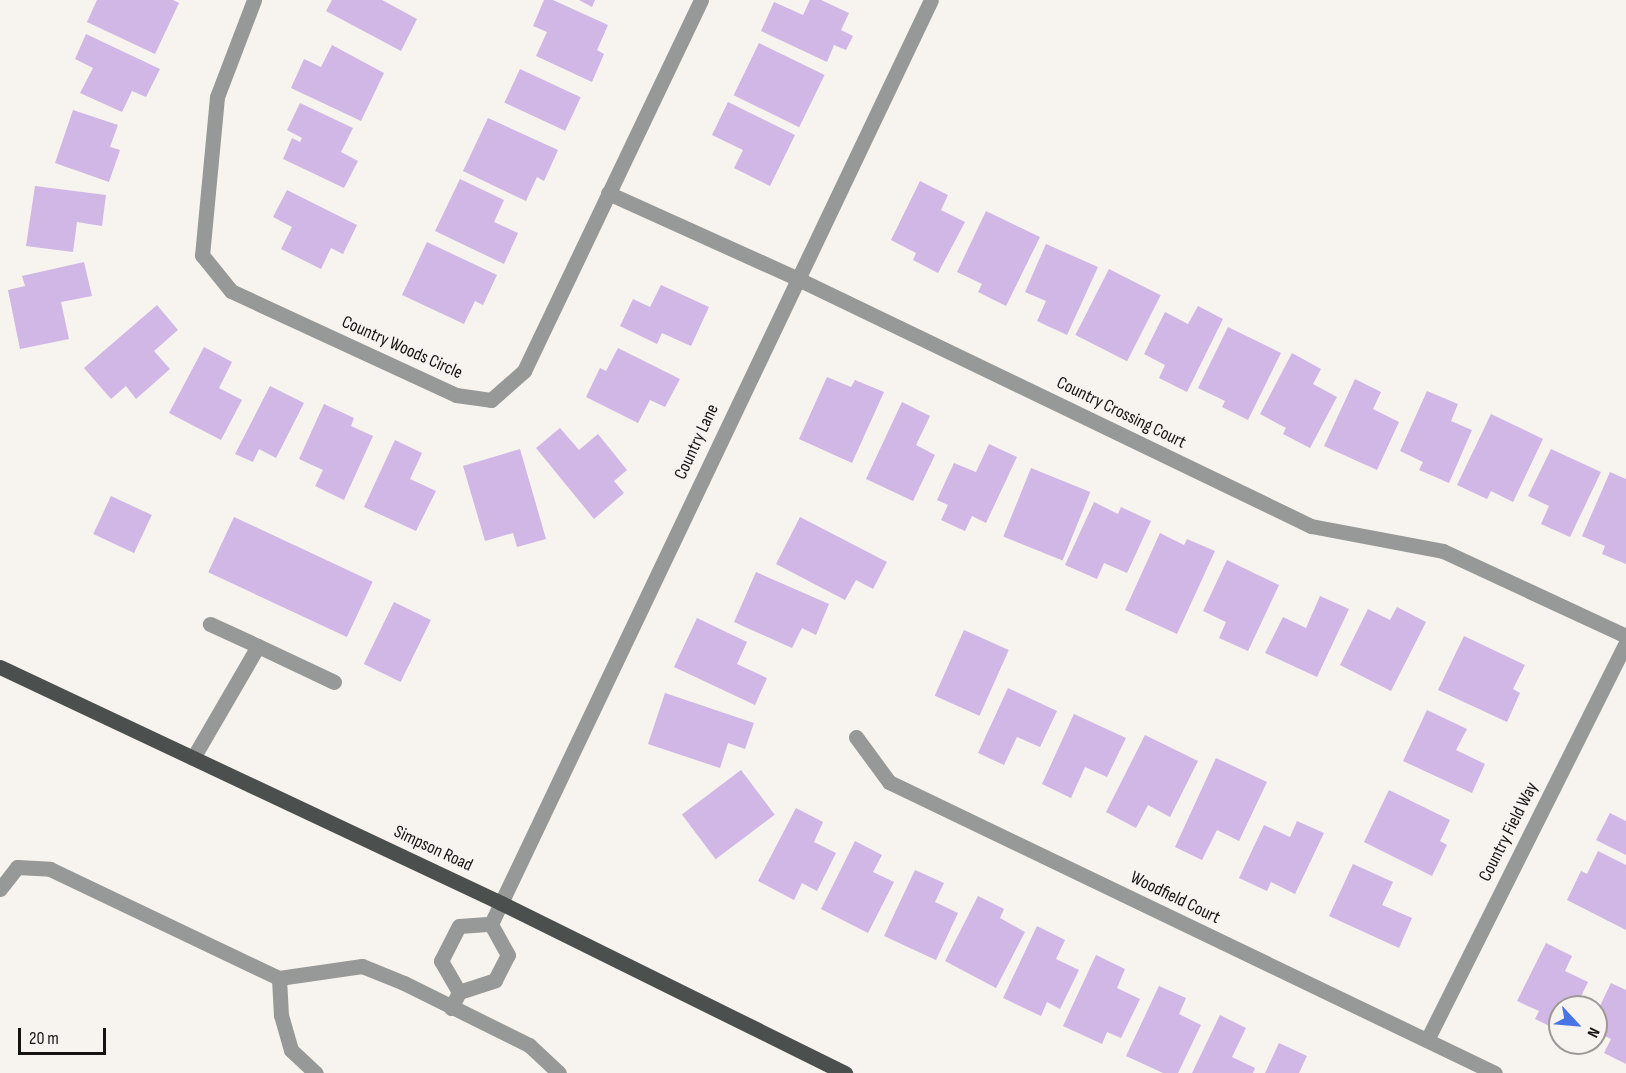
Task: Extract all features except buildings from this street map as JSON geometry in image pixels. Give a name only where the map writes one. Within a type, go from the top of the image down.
[{"type":"main road","name":"Simpson Road","points":[[0,668],[501,903],[845,1073]]},
{"type":"street","name":"Country Woods Circle","points":[[254,0],[217,97],[202,255],[231,291],[456,395],[490,400],[524,371],[701,0]]},
{"type":"street","name":"Country Lane","points":[[491,924],[796,278],[931,0]]},
{"type":"street","name":"Country Crossing Court","points":[[608,193],[796,278],[1311,526],[1443,551],[1626,636]]},
{"type":"street","points":[[210,624],[334,682]]},
{"type":"street","name":"Country Field Way","points":[[1427,1040],[1626,642]]},
{"type":"street","points":[[193,758],[258,646]]},
{"type":"street","name":"Woodfield Court","points":[[856,737],[889,782],[1495,1073]]},
{"type":"street","points":[[0,889],[17,867],[50,869],[279,978],[362,966],[529,1045],[559,1073]]},
{"type":"street","points":[[451,1008],[459,992],[495,980],[508,955],[491,924],[459,926],[441,961],[459,992]]},
{"type":"street","points":[[279,978],[280,1015],[291,1050],[316,1073]]}]
